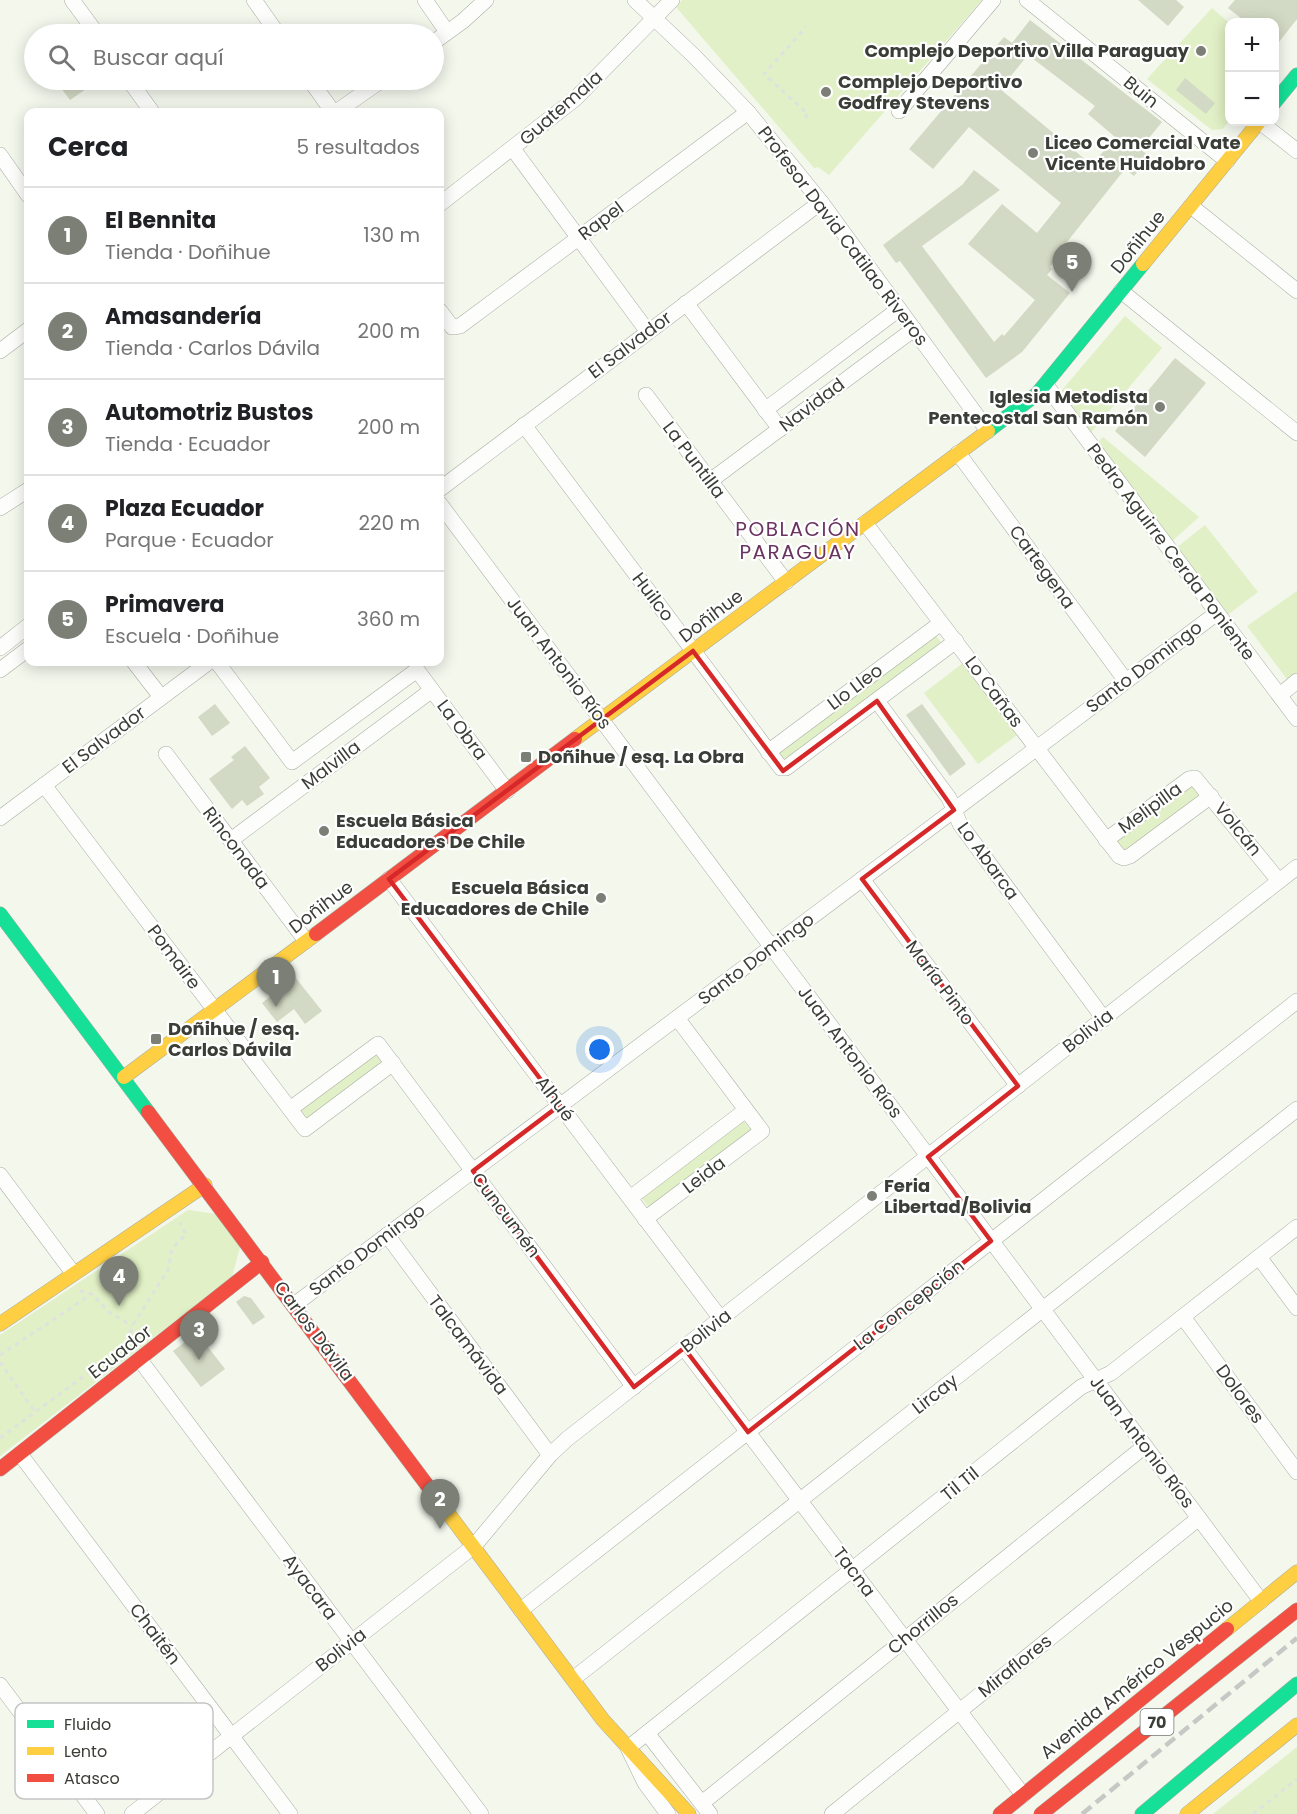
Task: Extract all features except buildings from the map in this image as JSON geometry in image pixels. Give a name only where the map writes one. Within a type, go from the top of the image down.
[{"type":"main road","points":[[1279,98],[1297,75]]},
{"type":"main road","name":"Doñihue","points":[[124,1077],[1037,394],[1257,126]]},
{"type":"main road","name":"Carlos Dávila","points":[[2,922],[124,1077],[609,1727],[664,1783],[689,1814]]},
{"type":"main road","points":[[0,1324],[205,1185]]},
{"type":"main road","name":"Ecuador","points":[[0,1469],[262,1262]]},
{"type":"main road","name":"Avenida Américo Vespucio","points":[[1000,1814],[1297,1572]]},
{"type":"main road","name":"70","points":[[1041,1814],[1297,1607]]},
{"type":"main road","points":[[1142,1814],[1297,1684]]},
{"type":"main road","points":[[1187,1814],[1297,1725]]},
{"type":"street","points":[[72,0],[90,24]]},
{"type":"street","points":[[254,0],[271,24]]},
{"type":"street","points":[[425,0],[442,24]]},
{"type":"street","points":[[444,34],[486,0]]},
{"type":"street","name":"Profesor David Catilao Riveros","points":[[635,0],[748,112],[821,202],[988,431]]},
{"type":"street","name":"Guatemala","points":[[444,201],[575,99],[672,0]]},
{"type":"street","points":[[899,111],[993,0]]},
{"type":"street","name":"Buin","points":[[1027,0],[1227,161]]},
{"type":"street","points":[[444,28],[447,32]]},
{"type":"street","points":[[136,90],[149,108]]},
{"type":"street","points":[[318,90],[331,108]]},
{"type":"street","points":[[340,108],[367,90]]},
{"type":"street","name":"Rapel","points":[[444,316],[452,327],[460,326],[748,112]]},
{"type":"street","points":[[1265,126],[1297,151]]},
{"type":"street","points":[[513,149],[648,332]]},
{"type":"street","points":[[0,155],[24,189]]},
{"type":"street","name":"El Salvador","points":[[444,486],[821,202]]},
{"type":"street","points":[[1191,206],[1297,291]]},
{"type":"street","points":[[1121,291],[1297,434]]},
{"type":"street","points":[[686,303],[780,429]]},
{"type":"street","name":"Navidad","points":[[765,410],[899,309]]},
{"type":"street","name":"Navidad","points":[[710,482],[914,329]]},
{"type":"street","points":[[0,351],[24,333]]},
{"type":"street","name":"Pedro Aguirre Cerda Poniente","points":[[1046,385],[1297,719]]},
{"type":"street","name":"La Puntilla","points":[[646,395],[786,582]]},
{"type":"street","name":"Huilco","points":[[524,425],[783,769]]},
{"type":"street","name":"Cartegena","points":[[958,453],[1126,681]]},
{"type":"street","points":[[0,508],[24,493]]},
{"type":"street","name":"Juan Antonio Ríos","points":[[444,509],[1261,1601]]},
{"type":"street","name":"Lo Cañas","points":[[865,523],[1106,840],[1119,856],[1124,858]]},
{"type":"street","name":"Santo Domingo","points":[[294,1305],[1217,613]]},
{"type":"street","name":"Llo Lleo","points":[[768,752],[941,623]]},
{"type":"street","points":[[0,648],[24,629]]},
{"type":"street","name":"Llo Lleo","points":[[783,769],[956,642]]},
{"type":"street","points":[[0,670],[24,652]]},
{"type":"street","points":[[137,666],[161,697]]},
{"type":"street","name":"El Salvador","points":[[0,818],[204,666]]},
{"type":"street","name":"Malvilla","points":[[220,666],[292,762],[417,670]]},
{"type":"street","name":"La Obra","points":[[417,670],[507,791]]},
{"type":"street","points":[[1280,695],[1297,681]]},
{"type":"street","name":"Malvilla","points":[[231,840],[432,690]]},
{"type":"street","name":"Lo Abarca","points":[[877,701],[949,798],[960,824],[1104,1019]]},
{"type":"street","name":"Rinconada","points":[[166,754],[306,941]]},
{"type":"street","name":"Melipilla","points":[[1106,840],[1189,779],[1195,778]]},
{"type":"street","name":"Volcán","points":[[1195,778],[1280,881]]},
{"type":"street","name":"Pomaire","points":[[44,785],[305,1129],[393,1063]]},
{"type":"street","name":"Melipilla","points":[[1124,858],[1130,856],[1211,796]]},
{"type":"street","name":"Bolivia","points":[[213,1750],[474,1546],[567,1438],[1297,867]]},
{"type":"street","name":"Alhué","points":[[389,879],[721,1319]]},
{"type":"street","name":"María Pinto","points":[[862,879],[1018,1086]]},
{"type":"street","name":"La Concepción","points":[[521,1610],[1297,1001]]},
{"type":"street","points":[[677,1018],[747,1110]]},
{"type":"street","name":"Cuncumén","points":[[290,1109],[378,1044],[634,1387]]},
{"type":"street","name":"Lircay","points":[[573,1679],[1297,1109]]},
{"type":"street","name":"Leida","points":[[630,1198],[747,1110],[762,1131],[645,1219]]},
{"type":"street","points":[[0,1175],[73,1273]]},
{"type":"street","name":"Til Til","points":[[628,1748],[1081,1387],[1111,1373],[1297,1227]]},
{"type":"street","name":"Talcamávida","points":[[387,1235],[550,1455]]},
{"type":"street","points":[[1259,1257],[1297,1308]]},
{"type":"street","name":"Dolores","points":[[1183,1317],[1297,1472]]},
{"type":"street","name":"Tacna","points":[[684,1348],[1023,1796]]},
{"type":"street","name":"Ayacara","points":[[140,1360],[481,1814]]},
{"type":"street","name":"Chorrillos","points":[[706,1809],[905,1639],[1144,1446]]},
{"type":"street","name":"Chaitén","points":[[20,1454],[206,1703]]},
{"type":"street","name":"Miraflores","points":[[832,1814],[1199,1518]]},
{"type":"street","points":[[0,1685],[15,1705]]},
{"type":"street","name":"Chaitén","points":[[213,1712],[290,1814]]},
{"type":"street","points":[[647,1733],[706,1809]]},
{"type":"street","name":"Carlos Dávila","points":[[628,1748],[645,1783],[668,1814]]},
{"type":"street","points":[[86,1799],[97,1814]]},
{"type":"street","name":"Bolivia","points":[[132,1814],[151,1799]]},
{"type":"path","points":[[805,118],[808,114],[764,74],[806,27]]},
{"type":"path","points":[[128,1344],[132,1326],[168,1270],[172,1249],[186,1234],[178,1222],[159,1216]]},
{"type":"path","points":[[58,1283],[92,1294],[109,1312],[132,1326]]},
{"type":"path","points":[[0,1355],[92,1294]]},
{"type":"path","points":[[0,1362],[35,1412]]},
{"type":"path","points":[[0,1438],[91,1372]]},
{"type":"path","points":[[1253,1814],[1297,1779]]},
{"type":"highlighted area","points":[[693,651],[783,771],[877,701],[954,810],[862,879],[1018,1086],[928,1157],[991,1241],[748,1432],[684,1348],[634,1387],[473,1171],[560,1105],[389,879]]},
{"type":"green space","name":"Complejo Deportivo Godfrey Stevens","points":[[682,0],[982,0],[829,175],[818,167],[814,168],[676,7]]},
{"type":"green space","name":"Complejo Deportivo Villa Paraguay","points":[[1212,8],[1225,19],[1225,126],[1223,129],[1212,130],[1147,79]]},
{"type":"green space","points":[[1125,316],[1162,348],[1089,435],[1057,396]]},
{"type":"green space","points":[[1103,437],[1199,517],[1172,541],[1096,444]]},
{"type":"green space","points":[[1205,525],[1258,592],[1226,616],[1175,549]]},
{"type":"green space","points":[[1297,591],[1297,678],[1290,683],[1247,626]]},
{"type":"green space","points":[[933,632],[943,645],[784,764],[774,752]]},
{"type":"green space","points":[[963,663],[1017,735],[978,764],[924,693]]},
{"type":"green space","points":[[1190,783],[1200,795],[1126,851],[1121,852],[1115,844],[1117,839]]},
{"type":"green space","points":[[376,1050],[386,1063],[306,1123],[297,1110]]},
{"type":"green space","points":[[742,1119],[752,1131],[651,1210],[640,1196]]},
{"type":"green space","points":[[188,1210],[216,1214],[240,1247],[232,1277],[0,1456],[0,1335]]},
{"type":"green space","points":[[1297,1747],[1297,1814],[1213,1814]]},
{"type":"railway","points":[[1082,1814],[1297,1638]]},
{"type":"traffic: fast","points":[[1279,97],[1297,75]]},
{"type":"traffic: fast","points":[[988,431],[1037,394],[1143,264]]},
{"type":"traffic: fast","points":[[0,914],[148,1112]]},
{"type":"traffic: fast","points":[[1142,1814],[1297,1684]]},
{"type":"traffic: slow","points":[[1143,264],[1256,126]]},
{"type":"traffic: slow","points":[[575,739],[988,431]]},
{"type":"traffic: slow","points":[[124,1077],[316,934]]},
{"type":"traffic: slow","points":[[0,1324],[205,1185]]},
{"type":"traffic: slow","points":[[433,1493],[603,1720],[689,1814]]},
{"type":"traffic: slow","points":[[1227,1629],[1297,1572]]},
{"type":"traffic: slow","points":[[1187,1814],[1297,1725]]},
{"type":"traffic: jam","points":[[316,934],[575,739]]},
{"type":"traffic: jam","points":[[148,1112],[433,1493]]},
{"type":"traffic: jam","points":[[0,1469],[262,1262]]},
{"type":"traffic: jam","points":[[1041,1814],[1297,1610]]},
{"type":"traffic: jam","points":[[1000,1814],[1227,1629]]},
{"type":"place","name":"Complejo Deportivo Villa Paraguay","points":[[1201,51]]},
{"type":"place","name":"Complejo Deportivo Godfrey Stevens","points":[[826,92]]},
{"type":"place","name":"Liceo Comercial Vate Vicente Huidobro","points":[[1033,153]]},
{"type":"place","name":"Primavera","points":[[1072,292]]},
{"type":"place","name":"Iglesia Metodista Pentecostal San Ramón","points":[[1160,407]]},
{"type":"place","name":"Doñihue / esq. La Obra","points":[[526,757]]},
{"type":"place","name":"Escuela Básica Educadores De Chile","points":[[324,831]]},
{"type":"place","name":"Escuela Básica Educadores de Chile","points":[[601,898]]},
{"type":"place","name":"El Bennita","points":[[276,1007]]},
{"type":"place","name":"Doñihue / esq. Carlos Dávila","points":[[156,1039]]},
{"type":"place","name":"Feria Libertad/Bolivia","points":[[872,1196]]},
{"type":"place","name":"Plaza Ecuador","points":[[119,1306]]},
{"type":"place","name":"Automotriz Bustos","points":[[199,1360]]},
{"type":"place","name":"Amasandería","points":[[440,1529]]},
{"type":"district","name":"POBLACIÓN PARAGUAY","points":[[798,540]]}]
